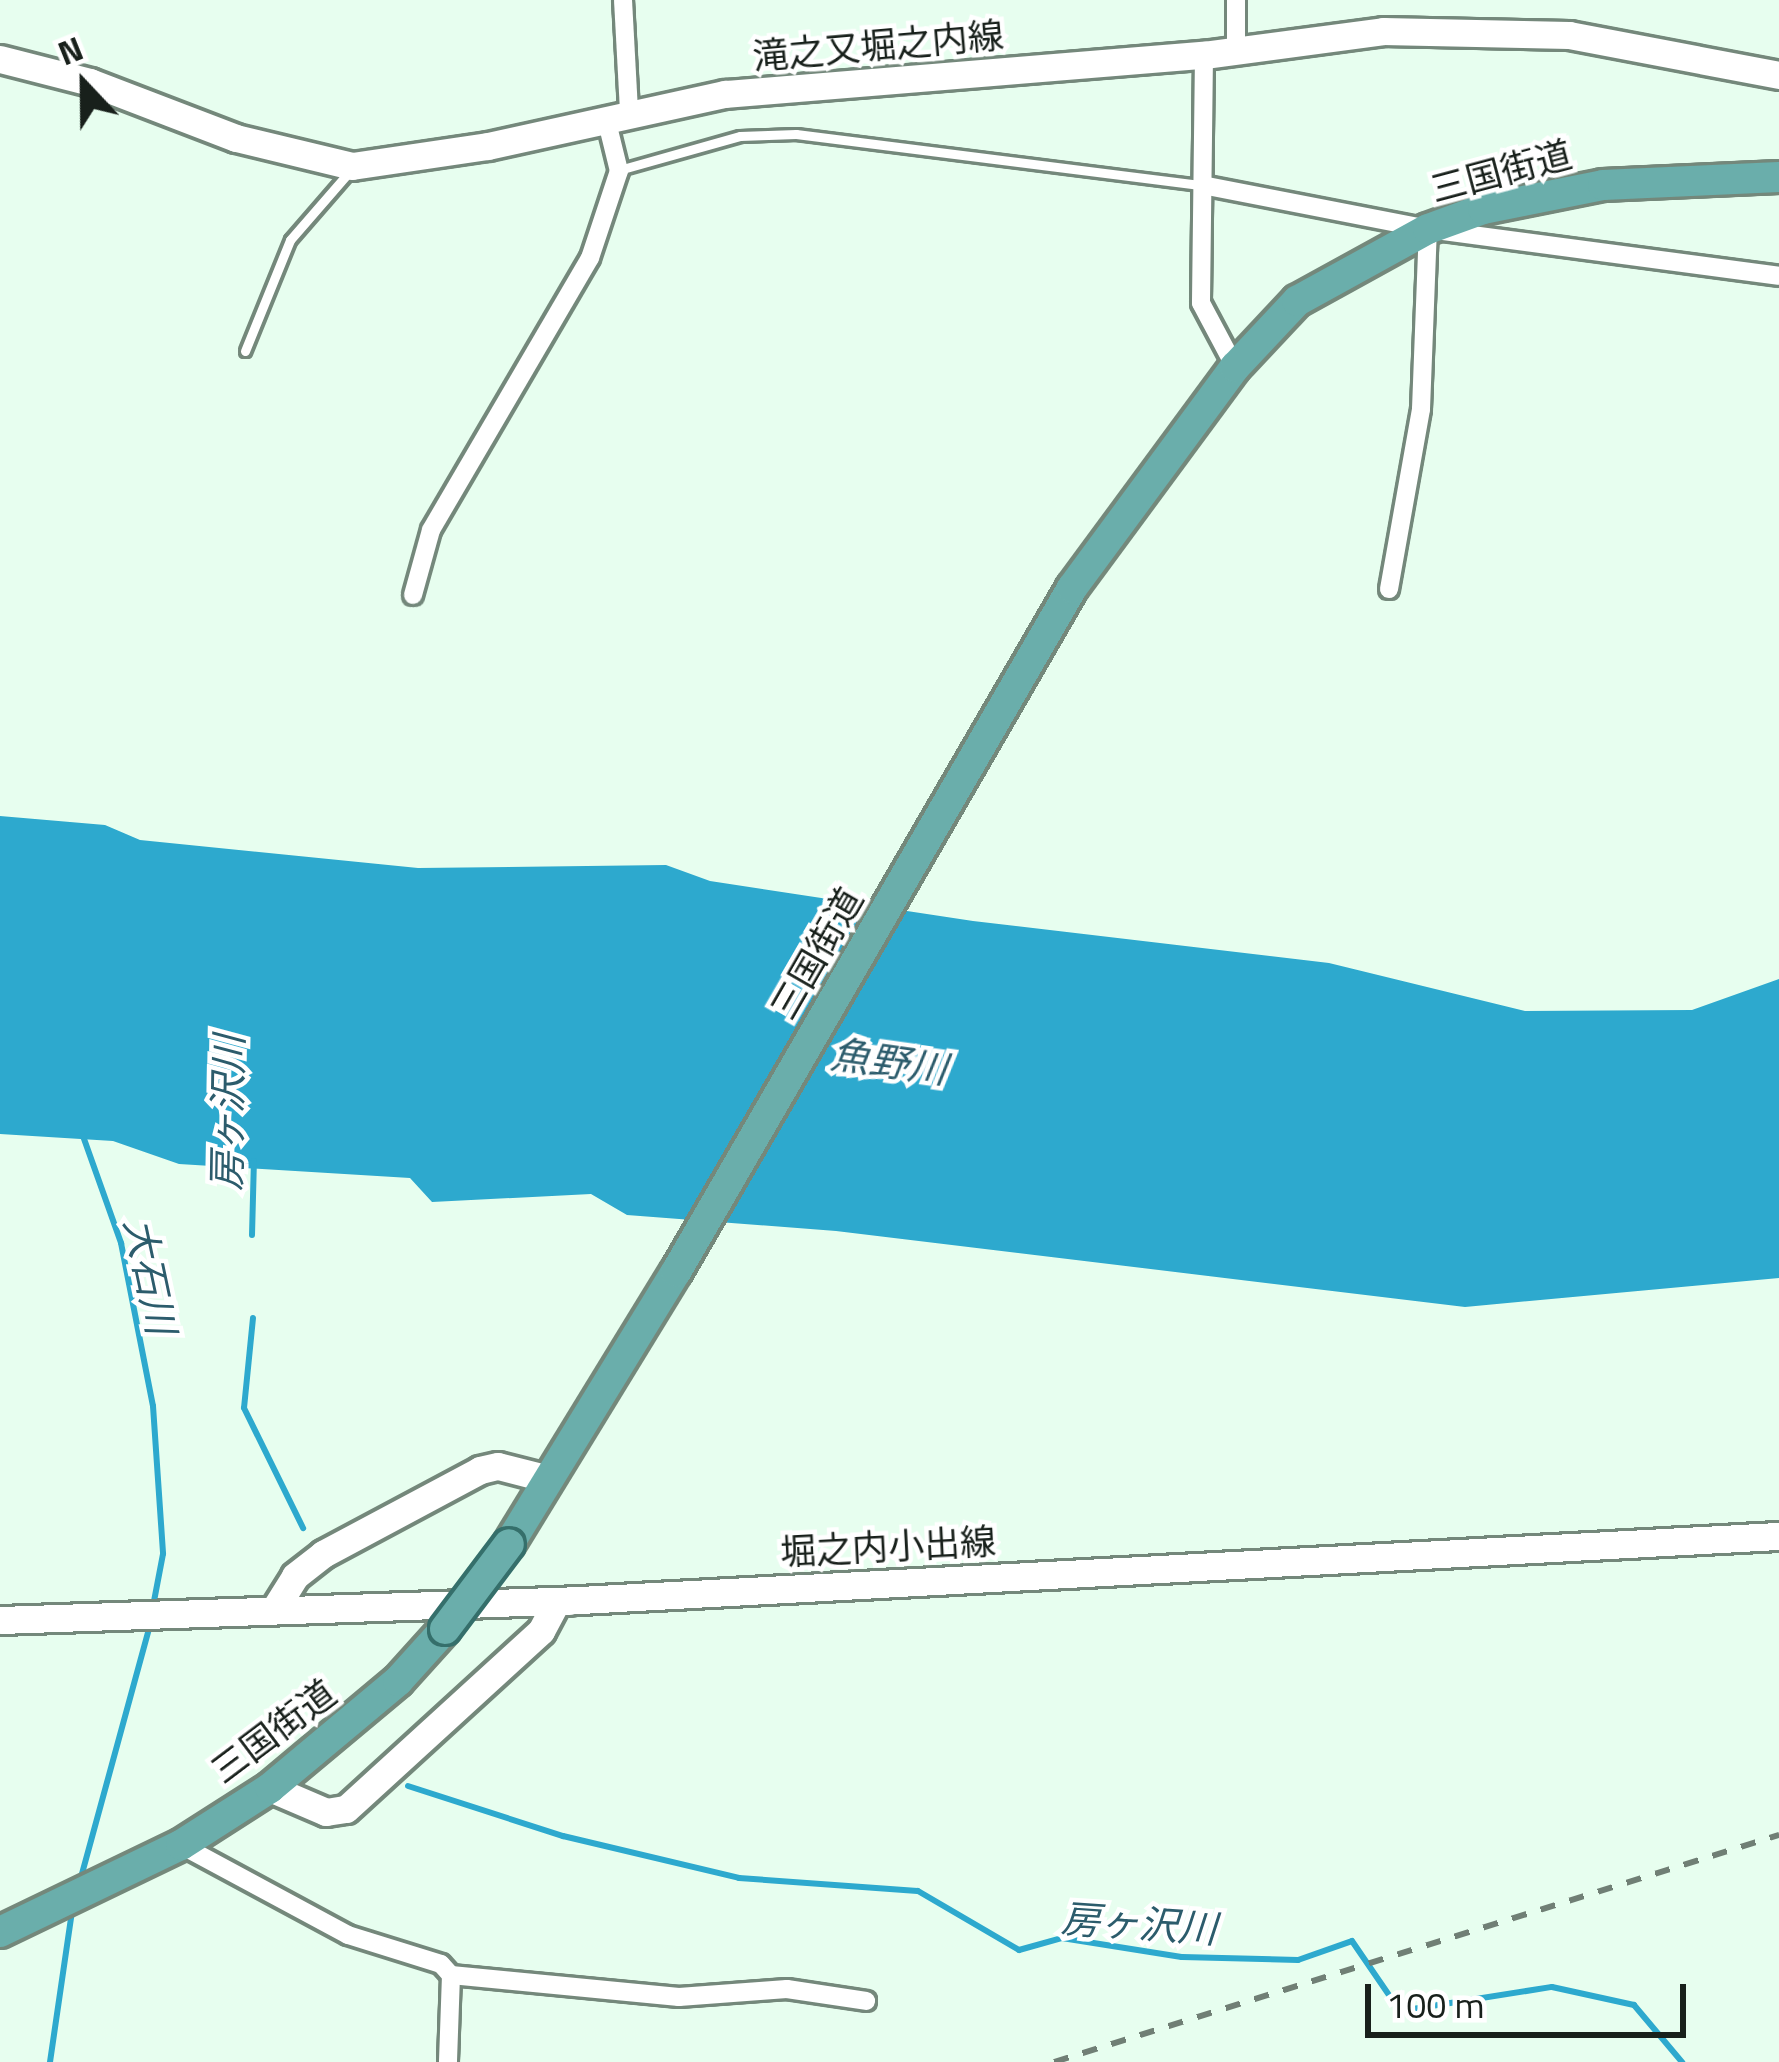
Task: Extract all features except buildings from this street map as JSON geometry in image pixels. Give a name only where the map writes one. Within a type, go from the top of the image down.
[{"type":"highway","name":"三国街道","points":[[0,1932],[116,1880],[181,1845],[270,1787],[382,1695],[445,1629],[509,1544],[545,1478],[676,1272],[1096,552],[1235,367],[1298,301],[1428,229],[1604,185],[1779,177]]},
{"type":"main road","name":"滝之又堀之内線","points":[[0,59],[89,82],[236,138],[352,166],[725,94],[1204,55],[1383,31],[1569,35],[1779,75]]},
{"type":"main road","points":[[274,1610],[295,1576],[323,1554],[480,1470],[498,1466],[545,1478]]},
{"type":"main road","name":"堀之内小出線","points":[[0,1621],[557,1601],[1779,1536]]},
{"type":"main road","points":[[270,1787],[326,1812],[346,1810],[541,1631],[557,1601]]},
{"type":"street","points":[[413,595],[431,530],[590,258],[619,170],[623,0]]},
{"type":"street","points":[[1236,0],[1236,50]]},
{"type":"street","points":[[1204,55],[1201,303],[1235,367]]},
{"type":"street","points":[[1202,185],[1428,229],[1779,276]]},
{"type":"street","points":[[1389,589],[1421,410],[1428,229]]},
{"type":"street","points":[[181,1845],[348,1935],[441,1964],[451,1975],[680,1997],[787,1989],[866,2001]]},
{"type":"street","points":[[448,2062],[451,1975]]},
{"type":"lane","points":[[619,170],[740,136],[796,134],[1202,185]]},
{"type":"lane","points":[[245,351],[290,240],[335,196],[352,166]]},
{"type":"water","name":"魚野川","points":[[0,816],[105,825],[140,840],[418,868],[666,865],[710,881],[973,921],[1329,963],[1525,1011],[1692,1010],[1779,979],[1779,1278],[1465,1307],[836,1231],[627,1215],[591,1194],[432,1202],[410,1178],[179,1164],[113,1141],[0,1134]]},
{"type":"waterway","points":[[83,1136],[121,1243],[153,1406],[163,1554],[154,1601]]},
{"type":"waterway","name":"房ヶ沢川","points":[[252,1235],[254,1161]]},
{"type":"waterway","name":"房ヶ沢川","points":[[253,1318],[244,1408],[303,1528]]},
{"type":"waterway","name":"大石川","points":[[80,1881],[149,1628]]},
{"type":"waterway","name":"房ヶ沢川","points":[[408,1786],[563,1836],[739,1878],[918,1891],[1019,1950],[1062,1938],[1182,1957],[1298,1960],[1352,1941],[1400,2011],[1552,1987],[1634,2005],[1682,2062]]},
{"type":"waterway","name":"大石川","points":[[50,2062],[72,1911]]},
{"type":"railway","points":[[1054,2062],[1779,1835]]}]
